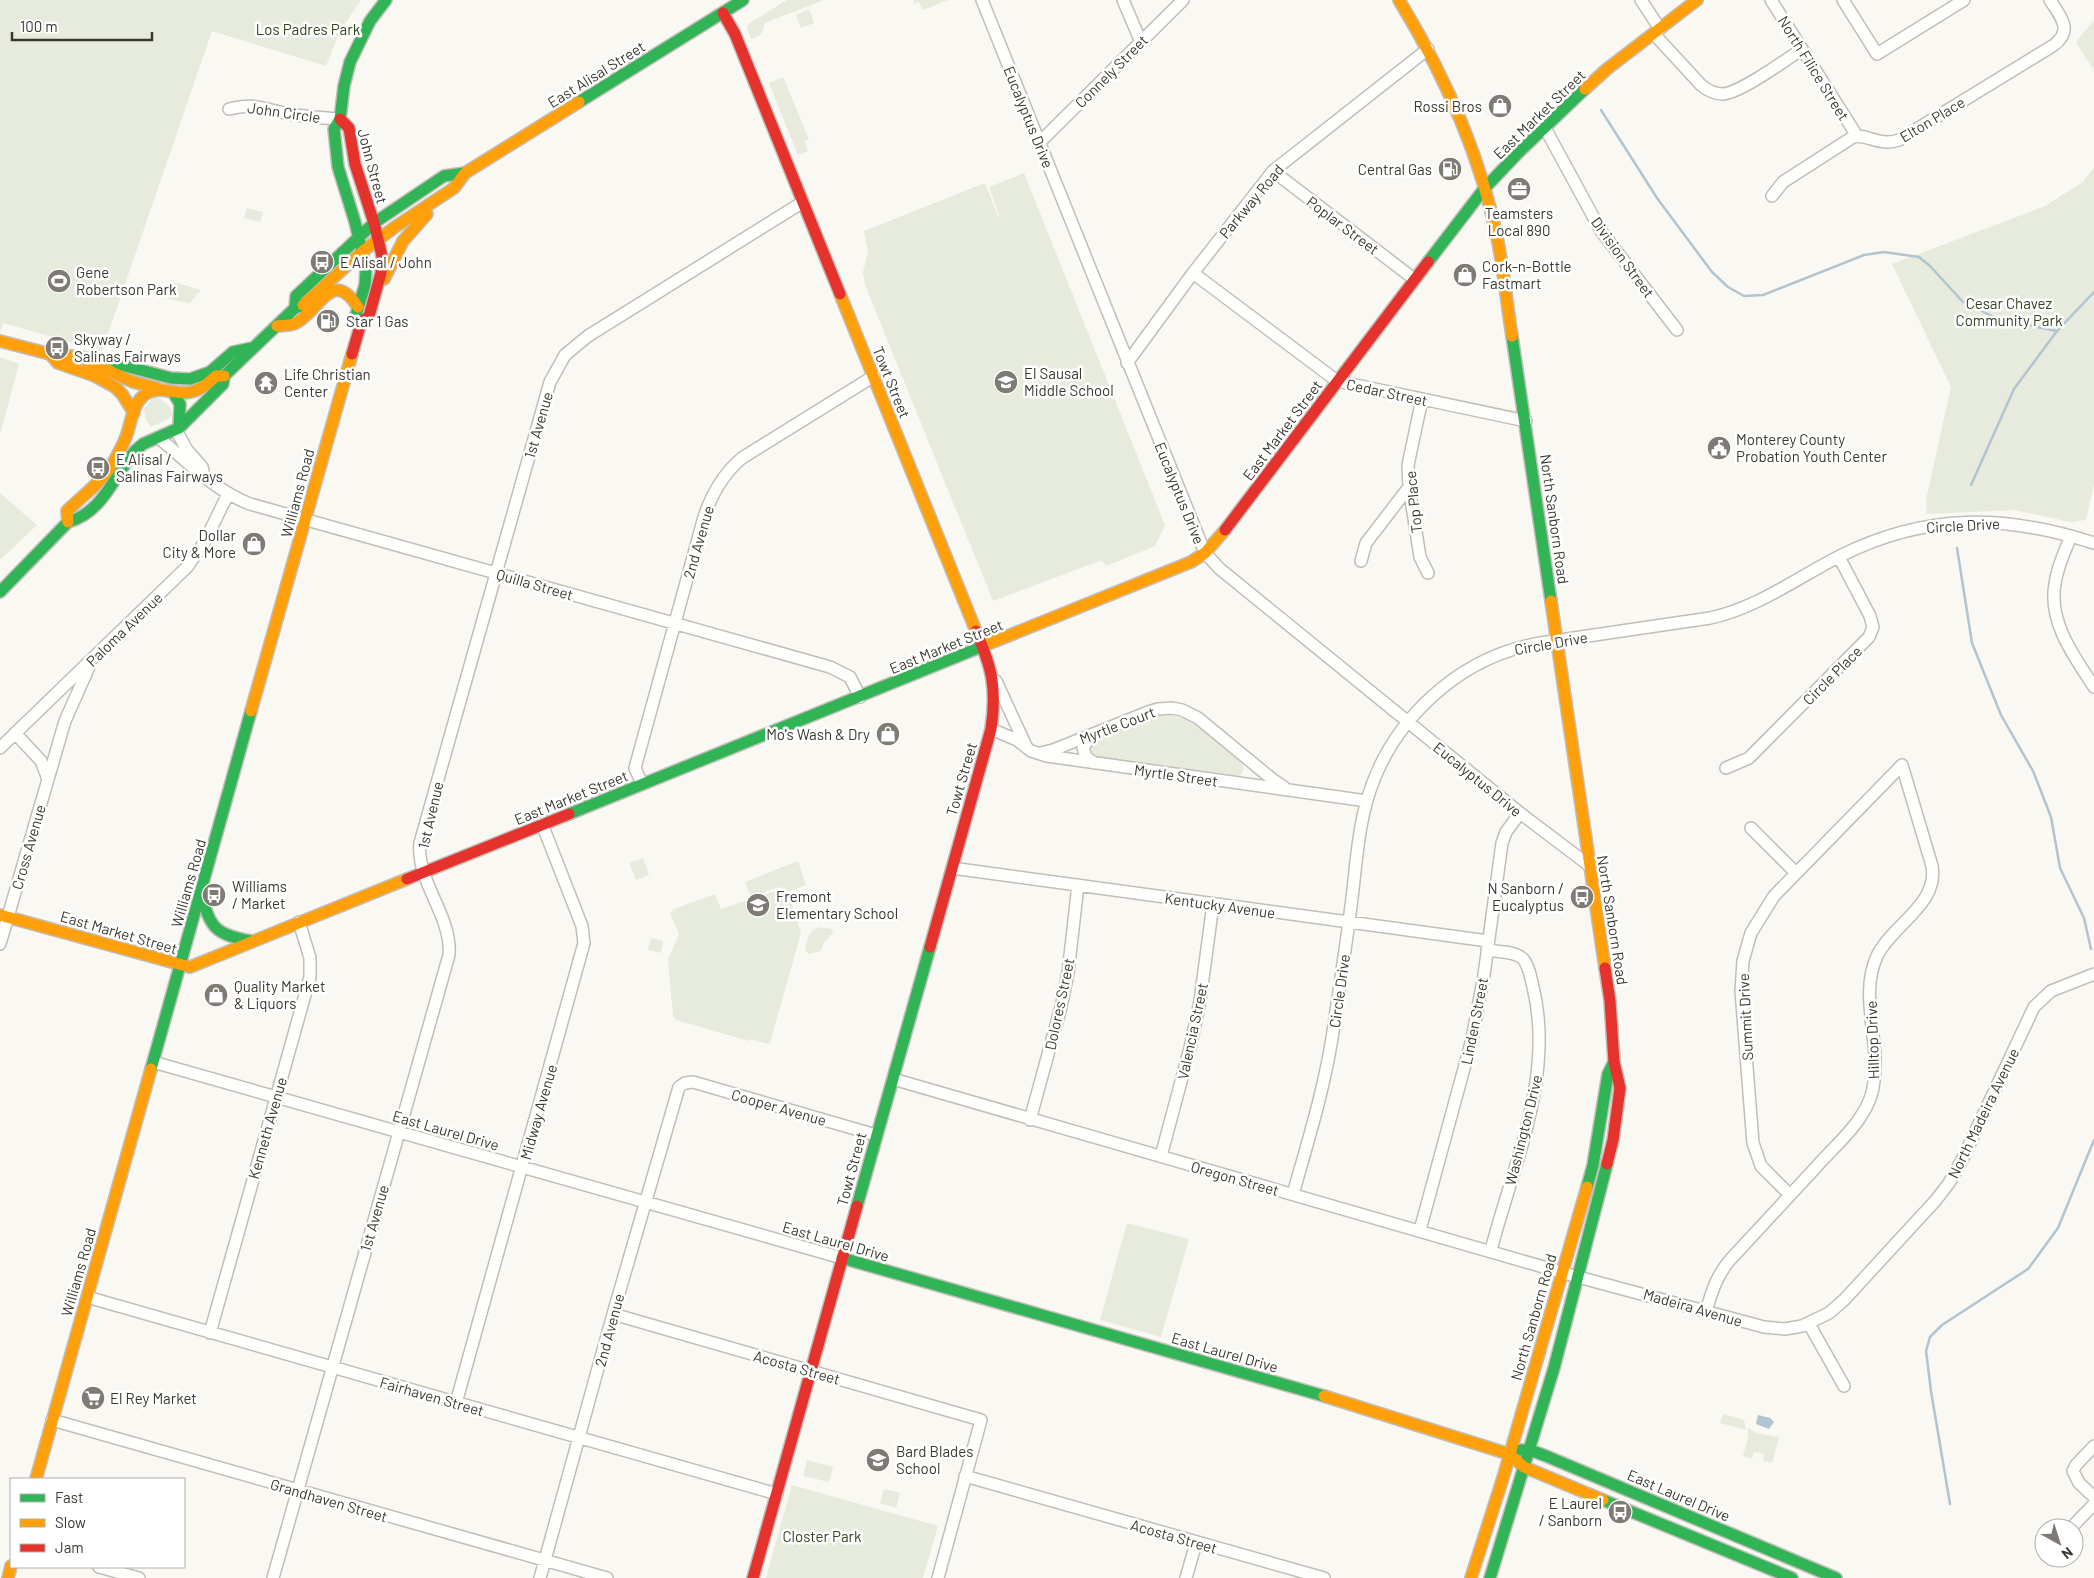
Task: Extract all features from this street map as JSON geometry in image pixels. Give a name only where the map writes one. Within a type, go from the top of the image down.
[{"type":"main road","name":"John Street","points":[[359,235],[339,172],[335,153],[334,129],[340,119],[344,86],[350,62],[370,21],[386,0]]},
{"type":"main road","name":"East Alisal Street","points":[[0,592],[68,522],[79,521],[90,511],[109,490],[132,453],[143,444],[178,429],[220,388],[223,384],[224,376],[295,308],[306,304],[378,239],[454,188],[465,173],[743,0]]},
{"type":"main road","name":"North Sanborn Road","points":[[1398,0],[1428,49],[1455,110],[1484,190],[1502,260],[1610,1001],[1614,1062],[1619,1074],[1620,1088],[1618,1113],[1606,1170],[1578,1276],[1530,1450],[1490,1578]]},
{"type":"main road","name":"East Market Street","points":[[4,916],[190,967],[1180,567],[1204,553],[1222,534],[1414,279],[1484,190],[1607,69],[1697,0]]},
{"type":"main road","name":"Towt Street","points":[[723,13],[735,34],[983,647],[990,666],[996,698],[990,729],[952,868],[753,1578]]},
{"type":"main road","name":"John Street","points":[[340,119],[349,128],[357,170],[374,223]]},
{"type":"main road","name":"East Alisal Street","points":[[295,308],[296,296],[374,223],[444,176],[465,173]]},
{"type":"main road","points":[[376,291],[408,235],[454,188]]},
{"type":"main road","name":"Williams Road","points":[[36,1478],[361,323],[369,316],[376,291],[382,261],[374,223]]},
{"type":"main road","name":"Williams Road","points":[[359,235],[366,278],[356,315],[361,323]]},
{"type":"main road","points":[[277,326],[296,324],[325,296],[336,290],[349,294],[358,307]]},
{"type":"main road","points":[[0,340],[50,354],[106,361],[171,378],[190,379],[210,372],[234,352],[254,348]]},
{"type":"main road","points":[[50,354],[58,363],[96,376],[115,387],[122,394],[142,431],[157,439]]},
{"type":"main road","points":[[79,357],[133,382],[157,388]]},
{"type":"main road","name":"East Alisal Street","points":[[68,522],[67,511],[107,473],[126,437],[142,396],[157,388],[173,392],[193,392],[203,387],[216,376],[224,376]]},
{"type":"main road","points":[[173,392],[180,404],[178,429]]},
{"type":"main road","points":[[78,500],[82,508],[90,511]]},
{"type":"main road","points":[[201,890],[206,917],[214,929],[225,936],[253,941]]},
{"type":"main road","name":"North Sanborn Road","points":[[1471,1578],[1593,1166],[1608,1074],[1614,1062]]},
{"type":"main road","name":"East Laurel Drive","points":[[842,1258],[1283,1384],[1509,1454],[1524,1467],[1792,1578]]},
{"type":"main road","name":"East Laurel Drive","points":[[1509,1454],[1519,1450],[1530,1450],[1836,1578]]},
{"type":"street","name":"Eucalyptus Drive","points":[[982,0],[1204,553],[1220,569],[1408,723],[1520,813],[1590,866]]},
{"type":"street","points":[[1123,0],[1141,42]]},
{"type":"street","name":"Connely Street","points":[[1039,143],[1183,0]]},
{"type":"street","points":[[1641,0],[1657,31],[1698,82],[1709,91],[1718,94],[1735,91],[1802,49]]},
{"type":"street","name":"North Filice Street","points":[[1771,0],[1857,136]]},
{"type":"street","points":[[1843,0],[1877,54],[1964,0]]},
{"type":"street","name":"Elton Place","points":[[1857,136],[1884,143],[1899,140],[2054,45],[2062,38],[2064,33],[2063,21],[2050,0]]},
{"type":"street","name":"Parkway Road","points":[[1127,362],[1193,273],[1273,171],[1428,49]]},
{"type":"street","name":"John Circle","points":[[229,109],[254,105],[288,114],[340,119]]},
{"type":"street","name":"Division Street","points":[[1545,128],[1601,231],[1677,330]]},
{"type":"street","points":[[1772,196],[1783,182],[1857,136]]},
{"type":"street","name":"Poplar Street","points":[[1273,171],[1414,279]]},
{"type":"street","name":"1st Avenue","points":[[273,1578],[449,955],[447,932],[424,872],[420,854],[422,836],[550,382],[565,355],[588,336],[803,202]]},
{"type":"street","name":"Cedar Street","points":[[1193,273],[1337,381],[1526,421]]},
{"type":"street","name":"2nd Avenue","points":[[642,784],[635,768],[707,508],[715,490],[725,474],[742,458],[874,376]]},
{"type":"street","name":"Top Place","points":[[1422,399],[1408,465],[1408,487],[1420,557],[1428,574]]},
{"type":"street","name":"Quilla Street","points":[[178,429],[187,450],[202,467],[204,475]]},
{"type":"street","name":"Quilla Street","points":[[157,439],[197,472],[204,475],[228,494],[250,504],[836,669],[850,677],[860,696]]},
{"type":"street","points":[[1361,561],[1366,543],[1408,487]]},
{"type":"street","name":"Paloma Avenue","points":[[0,748],[187,567],[204,543],[228,494]]},
{"type":"street","name":"Circle Drive","points":[[1293,1194],[1326,1070],[1367,801],[1383,760],[1408,723],[1432,696],[1466,670],[1509,651],[1557,640],[1725,615],[1752,604],[1839,557],[1894,534],[1953,522],[2014,524],[2094,543]]},
{"type":"street","points":[[2071,536],[2055,582],[2055,611],[2069,647],[2094,687]]},
{"type":"street","name":"Circle Place","points":[[1726,768],[1749,758],[1869,636],[1873,627],[1870,616],[1839,557]]},
{"type":"street","name":"Cross Avenue","points":[[0,944],[4,916],[67,715],[93,659]]},
{"type":"street","points":[[990,666],[1026,746]]},
{"type":"street","name":"Myrtle Court","points":[[1038,753],[1054,750],[1153,710],[1177,709],[1198,718],[1278,784],[1291,790]]},
{"type":"street","name":"Myrtle Street","points":[[990,729],[1038,753],[1048,756],[1367,801]]},
{"type":"street","points":[[15,734],[41,761],[48,779]]},
{"type":"street","points":[[1092,734],[1085,742],[1083,748],[1086,757],[1094,763]]},
{"type":"street","points":[[1229,782],[1238,780],[1246,774],[1247,764],[1242,756]]},
{"type":"street","name":"Summit Drive","points":[[1790,1195],[1761,1166],[1753,1143],[1741,990],[1743,961],[1751,933],[1768,903],[1902,765]]},
{"type":"street","name":"Hilltop Drive","points":[[1706,1310],[1714,1284],[1722,1269],[1857,1122],[1867,1106],[1875,1074],[1870,989],[1874,964],[1886,942],[1924,900],[1933,883],[1932,866],[1902,765]]},
{"type":"street","name":"Linden Street","points":[[1420,1230],[1466,1066],[1478,1011],[1502,843],[1509,828],[1520,813]]},
{"type":"street","name":"Midway Avenue","points":[[456,1403],[584,938],[580,918],[542,824]]},
{"type":"street","points":[[1751,828],[1796,873]]},
{"type":"street","name":"Kentucky Avenue","points":[[952,868],[1349,922],[1487,946]]},
{"type":"street","name":"Dolores Street","points":[[1030,1120],[1061,1007],[1068,973],[1078,885]]},
{"type":"street","name":"Valencia Street","points":[[1161,1156],[1190,1048],[1200,1001],[1213,904]]},
{"type":"street","name":"Kenneth Avenue","points":[[210,1333],[310,976],[309,953],[299,922]]},
{"type":"street","name":"Washington Drive","points":[[1487,946],[1516,955],[1526,961],[1537,1006],[1540,1048],[1533,1103],[1491,1250]]},
{"type":"street","name":"North Madeira Avenue","points":[[1809,1324],[1829,1313],[1844,1300],[1943,1192],[1962,1160],[2030,1015],[2039,1002],[2059,987],[2094,974]]},
{"type":"street","name":"East Laurel Drive","points":[[153,1062],[842,1258]]},
{"type":"street","name":"Oregon Street","points":[[893,1079],[1030,1120],[1578,1276]]},
{"type":"street","name":"Cooper Avenue","points":[[682,1084],[693,1082],[876,1135]]},
{"type":"street","name":"2nd Avenue","points":[[540,1578],[677,1090],[682,1084]]},
{"type":"street","name":"Madeira Avenue","points":[[1578,1276],[1775,1328],[1794,1328],[1809,1324]]},
{"type":"street","name":"Fairhaven Street","points":[[87,1297],[777,1494]]},
{"type":"street","name":"Acosta Street","points":[[613,1314],[980,1420],[965,1476],[1324,1578]]},
{"type":"street","points":[[1809,1324],[1844,1386]]},
{"type":"street","name":"Grandhaven Street","points":[[52,1420],[606,1578]]},
{"type":"street","points":[[2094,1446],[2074,1468],[2074,1475],[2094,1497]]},
{"type":"street","points":[[938,1578],[965,1476]]},
{"type":"street","points":[[2081,1518],[2094,1504]]},
{"type":"street","points":[[1186,1578],[1196,1543]]},
{"type":"street","points":[[103,1568],[139,1578]]},
{"type":"green space","name":"Los Padres Park","points":[[0,0],[361,0],[340,31],[326,66],[212,31],[102,351],[3,323],[0,332]]},
{"type":"green space","points":[[787,0],[824,0],[765,23],[761,35],[751,39],[747,28],[748,24]]},
{"type":"green space","points":[[913,0],[948,0],[923,10],[919,2],[914,4]]},
{"type":"green space","points":[[809,9],[814,23],[801,28],[796,15]]},
{"type":"green space","points":[[2094,20],[2094,71],[2076,42]]},
{"type":"green space","points":[[783,77],[809,139],[804,141],[808,151],[798,155],[769,83]]},
{"type":"green space","name":"Cesar Chavez Community Park","points":[[2094,167],[2094,485],[2086,520],[2070,522],[2014,510],[1927,514],[1926,500],[1951,387],[1892,264],[2045,206],[2083,182]]},
{"type":"green space","points":[[1024,173],[1165,525],[1155,546],[1106,566],[1102,560],[993,601],[865,285],[863,272],[868,252],[864,231],[985,183],[998,216],[989,187]]},
{"type":"green space","points":[[247,208],[263,212],[260,222],[244,218]]},
{"type":"green space","points":[[174,282],[201,290],[190,303],[168,299]]},
{"type":"green space","points":[[0,357],[19,364],[0,435]]},
{"type":"green space","points":[[158,397],[170,407],[172,414],[168,419],[151,427],[146,420],[144,409],[152,399]]},
{"type":"green space","points":[[0,493],[37,525],[0,560]]},
{"type":"green space","points":[[1169,715],[1189,722],[1216,741],[1241,762],[1244,768],[1241,775],[1236,777],[1093,758],[1086,748],[1091,742],[1152,717]]},
{"type":"green space","points":[[643,858],[649,875],[636,880],[629,863]]},
{"type":"green space","points":[[798,861],[806,885],[788,892],[779,887],[751,897],[745,882]]},
{"type":"green space","points":[[781,889],[789,894],[801,933],[770,1043],[750,1039],[749,1041],[676,1020],[673,1016],[668,959],[679,934],[670,913],[674,909],[715,894],[721,909]]},
{"type":"green space","points":[[820,927],[832,929],[833,933],[823,944],[821,951],[809,954],[805,950],[808,939],[813,930]]},
{"type":"green space","points":[[651,938],[663,941],[661,953],[648,950]]},
{"type":"green space","points":[[1127,1223],[1189,1239],[1161,1337],[1100,1320]]},
{"type":"green space","points":[[1723,1414],[1744,1420],[1746,1430],[1720,1423]]},
{"type":"green space","points":[[1748,1427],[1756,1433],[1779,1437],[1772,1463],[1763,1461],[1764,1454],[1754,1452],[1752,1459],[1743,1456],[1748,1438]]},
{"type":"green space","points":[[807,1460],[833,1467],[829,1482],[803,1476]]},
{"type":"green space","name":"Closter Park","points":[[792,1485],[938,1526],[923,1578],[766,1578]]},
{"type":"green space","points":[[884,1489],[900,1493],[896,1508],[880,1503]]},
{"type":"water","points":[[1758,1415],[1770,1418],[1774,1422],[1769,1429],[1756,1424]]},
{"type":"waterway","points":[[1601,110],[1657,198],[1712,272],[1728,287],[1744,296],[1763,295],[1864,255],[1884,252],[1919,257],[1930,266],[1963,302],[1998,319],[2057,331]]},
{"type":"waterway","points":[[1971,485],[2014,389],[2057,331],[2094,292]]},
{"type":"waterway","points":[[1957,548],[1972,643],[2001,715],[2033,771],[2051,817],[2060,868],[2084,918],[2091,949]]},
{"type":"waterway","points":[[1950,1504],[1926,1351],[1930,1337],[1942,1325],[2028,1269],[2058,1228],[2094,1140]]},
{"type":"traffic: fast","points":[[361,323],[356,315],[365,285],[366,269],[355,222],[338,167],[334,129],[340,119],[344,86],[350,62],[370,21],[386,0]]},
{"type":"traffic: fast","points":[[579,102],[743,0]]},
{"type":"traffic: fast","points":[[1428,262],[1484,189],[1519,152],[1585,89]]},
{"type":"traffic: fast","points":[[295,308],[296,296],[374,223],[444,176],[465,173]]},
{"type":"traffic: fast","points":[[0,592],[68,522],[91,510],[99,502],[136,450],[143,444],[179,428],[223,384],[224,376],[295,308],[303,305]]},
{"type":"traffic: fast","points":[[1512,336],[1551,601]]},
{"type":"traffic: fast","points":[[79,357],[106,361],[171,378],[190,379],[210,372],[233,352],[252,348]]},
{"type":"traffic: fast","points":[[173,392],[180,404],[179,428]]},
{"type":"traffic: fast","points":[[569,814],[988,644]]},
{"type":"traffic: fast","points":[[151,1069],[251,711]]},
{"type":"traffic: fast","points":[[202,895],[208,916],[217,929],[230,936],[251,941]]},
{"type":"traffic: fast","points":[[857,1206],[930,947]]},
{"type":"traffic: fast","points":[[1587,1187],[1593,1165],[1608,1074],[1614,1062]]},
{"type":"traffic: fast","points":[[1490,1578],[1554,1368],[1607,1164]]},
{"type":"traffic: fast","points":[[842,1258],[1324,1396]]},
{"type":"traffic: fast","points":[[1520,1450],[1530,1450],[1546,1456],[1836,1578]]},
{"type":"traffic: fast","points":[[1603,1500],[1792,1578]]},
{"type":"traffic: slow","points":[[1399,0],[1446,86],[1482,178],[1498,242],[1512,336]]},
{"type":"traffic: slow","points":[[1585,89],[1607,69],[1697,0]]},
{"type":"traffic: slow","points":[[303,305],[363,251],[395,227],[454,188],[465,173],[579,102]]},
{"type":"traffic: slow","points":[[384,279],[403,241],[427,214]]},
{"type":"traffic: slow","points":[[277,326],[296,323],[334,291],[341,291],[349,296],[358,307]]},
{"type":"traffic: slow","points":[[840,294],[976,631]]},
{"type":"traffic: slow","points":[[0,341],[50,354],[79,357],[133,382],[157,388]]},
{"type":"traffic: slow","points":[[50,354],[58,363],[95,376],[115,387],[122,394],[134,413]]},
{"type":"traffic: slow","points":[[251,711],[352,354]]},
{"type":"traffic: slow","points":[[68,522],[67,511],[108,472],[126,437],[136,405],[143,396],[154,390],[191,392],[208,384],[216,376],[224,376]]},
{"type":"traffic: slow","points":[[988,644],[1191,562],[1205,553],[1225,530]]},
{"type":"traffic: slow","points":[[1551,601],[1605,968]]},
{"type":"traffic: slow","points":[[0,915],[190,967],[407,879]]},
{"type":"traffic: slow","points":[[36,1478],[151,1069]]},
{"type":"traffic: slow","points":[[1471,1578],[1503,1478],[1587,1187]]},
{"type":"traffic: slow","points":[[1324,1396],[1509,1454],[1524,1467],[1603,1500]]},
{"type":"traffic: slow","points":[[8,1578],[10,1568]]},
{"type":"traffic: jam","points":[[723,13],[735,34],[840,294]]},
{"type":"traffic: jam","points":[[340,119],[349,128],[355,164],[374,223],[382,256],[381,273],[369,316],[361,323],[352,354]]},
{"type":"traffic: jam","points":[[1225,530],[1428,262]]},
{"type":"traffic: jam","points":[[930,947],[991,729],[993,715],[992,678],[976,631]]},
{"type":"traffic: jam","points":[[407,879],[569,814]]},
{"type":"traffic: jam","points":[[1605,968],[1610,1001],[1614,1062],[1620,1088],[1613,1140],[1607,1164]]},
{"type":"traffic: jam","points":[[753,1578],[857,1206]]},
{"type":"place","name":"Rossi Bros","points":[[1500,106]]},
{"type":"place","name":"Central Gas","points":[[1450,169]]},
{"type":"place","name":"Teamsters Local 890","points":[[1519,189]]},
{"type":"place","name":"E Alisal / John","points":[[322,262]]},
{"type":"place","name":"Cork-n-Bottle Fastmart","points":[[1465,275]]},
{"type":"place","name":"Gene Robertson Park","points":[[59,281]]},
{"type":"place","name":"Star 1 Gas","points":[[328,321]]},
{"type":"place","name":"Skyway / Salinas Fairways","points":[[57,348]]},
{"type":"place","name":"El Sausal Middle School","points":[[1006,382]]},
{"type":"place","name":"Life Christian Center","points":[[266,383]]},
{"type":"place","name":"Monterey County Probation Youth Center","points":[[1719,448]]},
{"type":"place","name":"E Alisal / Salinas Fairways","points":[[98,468]]},
{"type":"place","name":"Dollar City & More","points":[[254,544]]},
{"type":"place","name":"Mo's Wash & Dry","points":[[888,734]]},
{"type":"place","name":"Williams / Market","points":[[214,895]]},
{"type":"place","name":"N Sanborn / Eucalyptus","points":[[1582,897]]},
{"type":"place","name":"Fremont Elementary School","points":[[758,905]]},
{"type":"place","name":"Quality Market & Liquors","points":[[216,995]]},
{"type":"place","name":"El Rey Market","points":[[93,1398]]},
{"type":"place","name":"Bard Blades School","points":[[878,1460]]},
{"type":"place","name":"E Laurel / Sanborn","points":[[1620,1512]]}]
